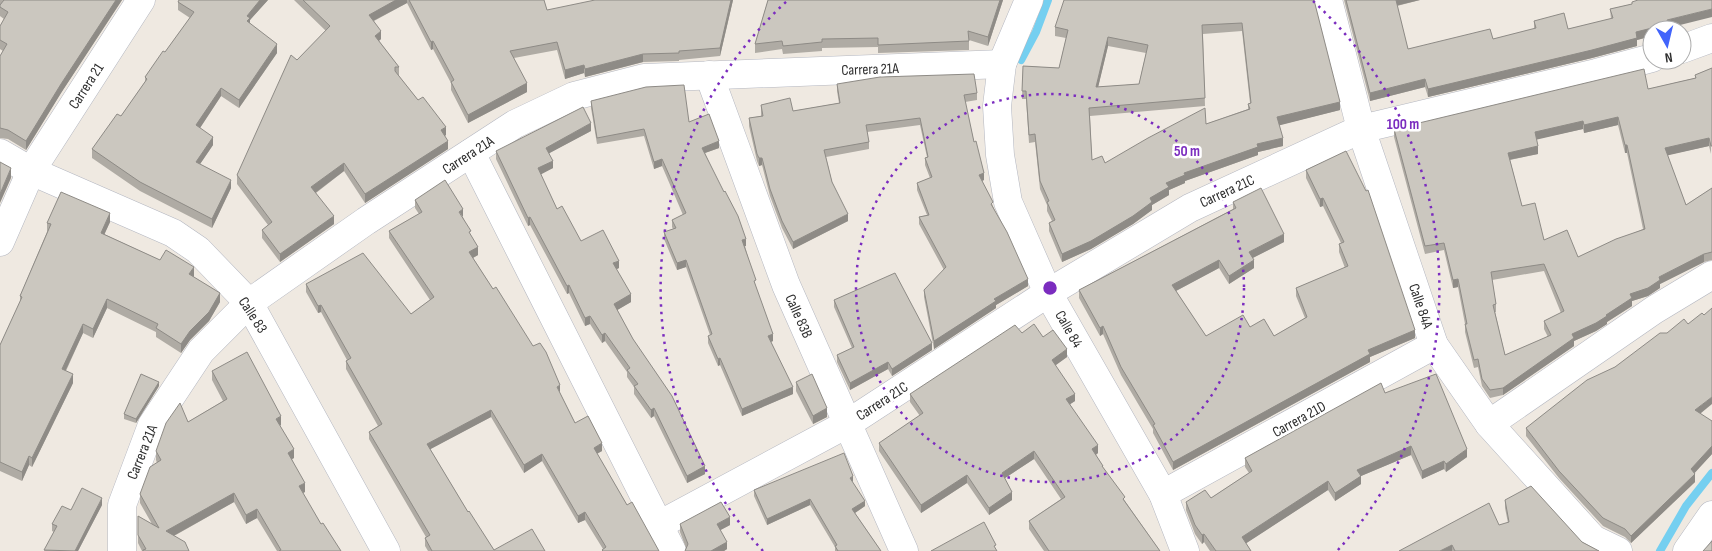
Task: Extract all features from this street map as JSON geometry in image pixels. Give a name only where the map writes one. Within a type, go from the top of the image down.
[{"type":"street","name":"Carrera 21","points":[[0,242],[31,171],[141,0]]},
{"type":"street","name":"Calle 84","points":[[1029,0],[1002,64],[997,106],[1000,155],[1008,202],[1048,293],[1163,494],[1184,551]]},
{"type":"street","name":"Calle 84A","points":[[1328,0],[1361,129],[1434,345],[1488,424],[1585,545],[1618,551]]},
{"type":"street","points":[[1692,45],[1712,38]]},
{"type":"street","name":"Carrera 21C","points":[[659,525],[847,424],[1048,293],[1190,208],[1361,129],[1642,60]]},
{"type":"street","name":"Carrera 21A","points":[[122,551],[122,505],[152,425],[201,351],[249,303],[366,221],[516,124],[574,96],[644,78],[1002,64]]},
{"type":"street","name":"Calle 83B","points":[[709,75],[786,285],[904,551]]},
{"type":"street","name":"Calle 83","points":[[0,153],[31,171],[173,233],[198,250],[249,303],[386,551]]},
{"type":"street","points":[[471,153],[672,551]]},
{"type":"street","points":[[1488,424],[1654,310],[1712,275]]},
{"type":"street","name":"Carrera 21D","points":[[1163,494],[1434,345]]},
{"type":"street","points":[[1687,551],[1712,515]]},
{"type":"building","points":[[4,0],[116,0],[26,141],[8,130],[0,128],[0,56],[7,44],[0,40],[0,26],[8,12],[0,7]]},
{"type":"building","points":[[179,0],[260,0],[247,16],[250,18],[247,21],[277,44],[239,100],[221,88],[196,125],[213,137],[196,162],[231,180],[212,219],[140,182],[92,149],[117,114],[121,116],[147,79],[145,77],[163,51],[165,52],[194,12],[178,2]]},
{"type":"building","points":[[303,0],[396,0],[369,15],[381,31],[375,36],[399,67],[395,67],[395,71],[418,100],[423,97],[446,127],[441,130],[448,141],[365,194],[344,163],[311,187],[334,216],[280,254],[262,230],[272,222],[237,175],[291,55],[297,60],[330,26]]},
{"type":"building","points":[[409,0],[544,0],[547,10],[595,0],[731,0],[720,48],[679,51],[679,53],[643,54],[585,69],[584,65],[565,70],[557,42],[510,51],[527,83],[468,115],[451,82],[454,80]]},
{"type":"building","points":[[768,0],[1000,0],[988,37],[968,31],[969,41],[878,45],[878,38],[822,39],[822,42],[783,46],[782,41],[755,44]]},
{"type":"building","points":[[1064,0],[1314,0],[1340,102],[1277,117],[1283,138],[1257,144],[1258,147],[1184,173],[1185,175],[1166,183],[1169,187],[1150,198],[1152,202],[1133,216],[1091,241],[1062,254],[1049,223],[1055,220],[1040,181],[1035,134],[1029,135],[1026,91],[1022,91],[1023,66],[1059,68],[1068,30],[1055,27]],"holes":[[[1242,23],[1251,103],[1248,104],[1250,109],[1206,124],[1205,108],[1105,163],[1102,156],[1092,160],[1089,108],[1205,98],[1202,25]],[[1108,37],[1148,45],[1139,84],[1096,87]]]},
{"type":"building","points":[[1346,0],[1396,0],[1408,49],[1490,29],[1493,39],[1536,28],[1534,21],[1564,13],[1568,29],[1613,18],[1610,9],[1632,4],[1632,2],[1638,0],[1712,0],[1712,9],[1667,20],[1642,20],[1642,30],[1636,32],[1637,38],[1428,89],[1425,79],[1370,93]]},
{"type":"building","points":[[1712,68],[1712,146],[1709,138],[1665,148],[1686,205],[1712,188],[1712,252],[1704,254],[1659,277],[1660,280],[1648,288],[1630,294],[1632,298],[1596,323],[1572,334],[1574,338],[1503,388],[1490,390],[1482,379],[1478,359],[1474,360],[1465,324],[1467,324],[1458,279],[1453,280],[1444,243],[1425,246],[1394,129],[1642,69],[1644,70],[1648,89],[1696,78],[1695,75]],"holes":[[[1618,117],[1625,145],[1627,145],[1645,229],[1616,239],[1578,257],[1567,230],[1544,240],[1535,203],[1522,206],[1508,153],[1538,146],[1535,132],[1583,121],[1584,125]],[[1544,264],[1564,311],[1544,321],[1551,335],[1505,355],[1493,305],[1496,304],[1491,272]]]},
{"type":"building","points":[[974,74],[977,93],[964,95],[974,142],[976,141],[984,173],[979,175],[993,202],[991,204],[1007,232],[1028,279],[994,299],[996,301],[934,341],[924,290],[946,267],[919,217],[929,215],[917,183],[932,177],[925,158],[928,157],[920,118],[866,125],[869,142],[824,150],[832,182],[848,214],[793,242],[782,221],[770,189],[762,158],[759,158],[757,154],[749,118],[763,116],[761,105],[790,98],[793,111],[840,103],[837,84],[880,77]]},
{"type":"building","points":[[684,85],[689,122],[709,114],[719,141],[702,148],[738,216],[746,239],[742,240],[756,280],[754,281],[773,334],[768,336],[793,387],[742,409],[720,358],[718,359],[708,336],[712,334],[686,260],[677,263],[664,232],[676,228],[672,220],[686,213],[662,159],[654,162],[644,129],[597,138],[591,101],[646,87]]},
{"type":"building","points":[[583,107],[591,123],[546,148],[553,161],[538,168],[557,209],[562,206],[581,241],[603,230],[619,261],[613,263],[631,294],[614,304],[633,339],[672,396],[705,466],[687,476],[654,408],[651,410],[634,386],[638,384],[627,370],[630,368],[605,333],[602,335],[590,316],[585,318],[569,285],[567,286],[530,217],[528,218],[496,151]]},
{"type":"building","points":[[1346,151],[1366,191],[1368,190],[1415,330],[1368,350],[1370,354],[1173,462],[1153,425],[1155,424],[1121,367],[1103,326],[1100,328],[1079,290],[1236,208],[1233,202],[1261,188],[1284,234],[1249,252],[1254,260],[1229,276],[1219,260],[1172,285],[1206,336],[1243,315],[1250,327],[1264,319],[1274,336],[1307,317],[1296,288],[1348,266],[1339,244],[1344,242],[1323,198],[1320,199],[1306,170]]},
{"type":"building","points":[[0,162],[11,168],[0,194]]},
{"type":"building","points":[[445,180],[463,209],[459,212],[478,247],[469,252],[493,289],[496,287],[533,346],[540,343],[546,352],[560,385],[557,387],[575,423],[588,416],[602,443],[594,448],[627,505],[632,502],[659,551],[603,551],[606,547],[585,512],[578,516],[542,454],[524,465],[491,410],[427,444],[468,512],[494,550],[532,529],[545,551],[432,551],[425,538],[430,535],[369,432],[382,424],[346,361],[351,358],[321,305],[318,306],[306,284],[363,253],[411,314],[434,297],[389,231],[422,212],[415,200]]},
{"type":"building","points":[[61,192],[110,213],[101,233],[160,260],[166,250],[194,267],[189,274],[220,293],[209,312],[190,331],[181,344],[156,328],[158,324],[107,299],[93,329],[83,324],[62,369],[73,374],[32,458],[29,456],[22,472],[0,462],[0,345],[22,297],[20,296],[51,224],[47,223]]},
{"type":"building","points":[[895,273],[932,343],[892,369],[888,362],[850,383],[837,355],[854,347],[834,300]]},
{"type":"building","points":[[1712,308],[1712,397],[1695,410],[1712,421],[1712,446],[1691,469],[1695,474],[1631,536],[1625,529],[1603,518],[1559,471],[1526,428],[1587,380],[1615,367],[1660,333],[1667,333],[1684,319],[1688,324]]},
{"type":"building","points":[[1034,324],[1043,337],[1053,330],[1067,349],[1052,360],[1075,394],[1066,399],[1098,445],[1092,449],[1102,466],[1125,497],[1123,499],[1160,551],[1049,551],[1029,521],[1065,497],[1034,451],[1002,473],[1012,492],[989,508],[967,475],[921,505],[879,443],[923,413],[910,394],[1015,325],[1022,333]]},
{"type":"building","points":[[247,352],[281,416],[276,419],[294,449],[288,453],[305,483],[299,486],[321,524],[323,523],[341,551],[279,551],[281,550],[257,509],[246,515],[234,493],[166,531],[185,542],[189,551],[143,551],[146,549],[138,535],[138,516],[159,528],[140,494],[150,467],[161,460],[156,451],[166,423],[180,403],[188,422],[227,399],[212,371]]},
{"type":"building","points":[[141,374],[159,382],[136,419],[124,414]]},
{"type":"building","points":[[812,374],[827,408],[813,416],[796,382]]},
{"type":"building","points":[[1436,374],[1467,449],[1446,464],[1444,461],[1422,471],[1411,446],[1357,470],[1361,476],[1335,493],[1328,481],[1242,537],[1251,551],[1216,551],[1195,525],[1186,502],[1205,490],[1211,498],[1252,471],[1245,458],[1381,383],[1385,393]]},
{"type":"building","points":[[844,453],[853,476],[850,478],[865,501],[852,509],[881,551],[838,551],[835,546],[837,545],[810,499],[767,519],[754,490]]},
{"type":"building","points":[[1531,486],[1582,542],[1599,551],[1455,551],[1452,545],[1440,551],[1399,551],[1489,503],[1499,525],[1509,522],[1505,500]]},
{"type":"building","points":[[82,488],[102,498],[75,551],[44,550],[57,526],[52,524],[62,506],[71,510]]},
{"type":"building","points":[[721,502],[730,517],[717,524],[727,542],[711,551],[685,551],[688,544],[680,524]]},
{"type":"building","points":[[984,522],[996,545],[994,546],[997,551],[931,551]]},
{"type":"building","points":[[1712,541],[1712,551],[1703,551]]},
{"type":"waterway","points":[[1021,60],[1036,32],[1048,0]]},
{"type":"waterway","points":[[1660,551],[1686,506],[1712,473]]}]
